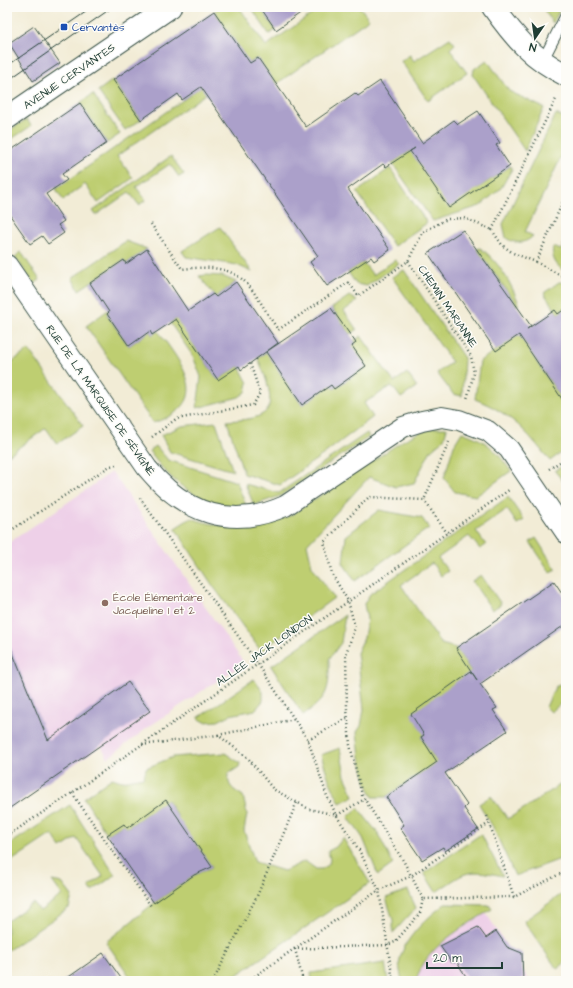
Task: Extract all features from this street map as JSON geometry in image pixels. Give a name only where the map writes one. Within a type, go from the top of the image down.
[{"type":"street","name":"AVENUE CERVANTES","points":[[7,118],[170,7]]},
{"type":"street","points":[[493,7],[518,40],[563,82]]},
{"type":"street","name":"RUE DE LA MARQUISE DE SÉVIGNÉ","points":[[7,264],[134,449],[160,484],[174,496],[190,506],[207,513],[228,517],[247,518],[268,514],[285,506],[403,427],[442,417],[459,420],[488,431],[500,440],[530,480],[566,533]]},
{"type":"lane","points":[[542,62],[566,15]]},
{"type":"path","points":[[563,82],[492,230],[502,246],[513,253],[536,262],[566,278]]},
{"type":"path","points":[[536,262],[566,195]]},
{"type":"path","name":"CHEMIN MARIANNE","points":[[424,500],[467,401],[474,373],[471,356],[408,261],[423,232],[447,219],[464,218],[492,230]]},
{"type":"path","points":[[151,224],[182,269],[210,267],[224,269],[237,274],[246,282],[278,330],[349,282],[358,296],[408,261]]},
{"type":"path","points":[[7,533],[110,466],[117,465],[134,449],[176,418],[253,405],[260,393],[250,363]]},
{"type":"path","name":"ALLÉE JACK LONDON","points":[[7,836],[72,793],[509,490],[530,480]]},
{"type":"path","points":[[140,497],[258,664],[308,740],[327,796],[359,850],[379,890],[393,981]]},
{"type":"path","points":[[295,949],[387,945],[395,942],[420,913],[423,899],[411,876],[362,795],[350,744],[347,718],[346,654],[355,627],[348,601],[332,574],[324,542],[370,497],[424,500],[447,533]]},
{"type":"path","points":[[308,740],[347,718]]},
{"type":"path","points":[[141,745],[218,735],[295,719]]},
{"type":"path","points":[[218,735],[248,758],[272,789],[309,809],[337,815],[365,799]]},
{"type":"path","points":[[72,793],[151,906]]},
{"type":"path","points":[[213,981],[257,896],[297,802]]},
{"type":"path","points":[[487,816],[514,896]]},
{"type":"path","points":[[248,981],[379,890],[411,876],[489,823]]},
{"type":"path","points":[[423,899],[514,896],[566,871]]},
{"type":"path","points":[[295,949],[303,981]]},
{"type":"shaded area","name":"École Élémentaire Jacqueline 1 et 2","points":[[112,472],[244,663],[150,726],[108,758],[101,746],[7,810],[7,544]]},
{"type":"shaded area","points":[[486,913],[511,952],[516,950],[521,954],[522,960],[519,965],[530,981],[416,981],[419,969],[439,943]]},
{"type":"green space","points":[[220,7],[239,7],[266,46],[322,7],[360,7],[369,19],[276,84],[257,58],[117,156],[133,178],[98,203],[85,184],[63,200],[56,189],[190,95],[186,88],[238,46],[214,11]]},
{"type":"green space","points":[[251,7],[260,7],[276,30],[269,34]]},
{"type":"green space","points":[[542,7],[561,7],[553,23]]},
{"type":"green space","points":[[450,38],[455,44],[450,49],[467,73],[428,101],[401,61],[410,55],[414,61]]},
{"type":"green space","points":[[487,60],[509,91],[544,108],[525,151],[473,75],[474,69]]},
{"type":"green space","points":[[113,80],[141,120],[125,130],[98,91]]},
{"type":"green space","points":[[93,94],[120,134],[107,143],[80,103]]},
{"type":"green space","points":[[556,114],[566,119],[566,147],[525,232],[533,236],[527,241],[523,242],[509,240],[506,238],[503,224]]},
{"type":"green space","points":[[27,119],[31,126],[7,142],[7,132]]},
{"type":"green space","points":[[414,148],[478,188],[510,166],[512,169],[501,188],[480,206],[433,221],[392,163]]},
{"type":"green space","points":[[171,156],[184,174],[179,177],[170,164],[136,187],[146,200],[139,205],[129,192],[96,215],[93,211]]},
{"type":"green space","points":[[390,168],[427,223],[394,246],[357,192]]},
{"type":"green space","points":[[220,227],[252,272],[237,265],[186,257],[182,251]]},
{"type":"green space","points":[[126,241],[147,249],[126,264],[124,260],[79,290],[72,278]]},
{"type":"green space","points":[[564,244],[566,245],[566,272],[559,267],[553,255],[553,247],[561,250]]},
{"type":"green space","points":[[480,248],[493,259],[504,273],[519,304],[517,305],[477,249]]},
{"type":"green space","points":[[21,252],[40,280],[34,284],[15,257]]},
{"type":"green space","points":[[395,260],[399,264],[367,286],[356,284],[348,272],[363,262],[373,275]]},
{"type":"green space","points":[[404,270],[464,358],[462,396],[453,394],[437,373],[452,362],[392,277]]},
{"type":"green space","points":[[199,276],[222,276],[236,282],[216,297]]},
{"type":"green space","points":[[559,282],[566,283],[566,308],[558,314],[544,293]]},
{"type":"green space","points":[[349,296],[357,301],[344,311],[357,330],[350,334],[332,308]]},
{"type":"green space","points":[[108,310],[109,312],[107,315],[129,346],[150,331],[152,335],[158,331],[184,370],[188,383],[188,394],[183,405],[172,415],[153,423],[86,326]]},
{"type":"green space","points":[[179,317],[196,348],[218,380],[239,366],[248,383],[246,392],[239,397],[197,408],[201,377],[193,356],[170,323]]},
{"type":"green space","points":[[522,332],[538,364],[560,396],[566,392],[566,449],[550,461],[525,432],[509,417],[475,399],[480,361]]},
{"type":"green space","points":[[361,336],[394,382],[407,373],[417,387],[401,398],[392,386],[364,403],[373,417],[280,485],[244,474],[227,421],[253,418],[267,411],[270,397],[258,358],[269,350],[280,373],[302,405],[331,385],[334,389],[366,367],[352,346],[356,343],[354,341]]},
{"type":"green space","points":[[29,350],[83,426],[57,444],[46,428],[7,456],[7,365]]},
{"type":"green space","points":[[216,422],[233,471],[170,452],[161,435],[182,426]]},
{"type":"green space","points":[[434,428],[447,428],[444,439],[431,450],[414,483],[396,487],[369,477],[307,544],[312,566],[334,598],[261,651],[213,586],[175,528],[191,518],[216,525],[241,527],[254,526],[279,520],[291,515],[404,440],[420,432]]},
{"type":"green space","points":[[462,432],[485,443],[495,451],[511,471],[476,496],[455,492],[444,478],[454,445]]},
{"type":"green space","points":[[367,433],[369,437],[280,496],[254,505],[245,484],[279,493]]},
{"type":"green space","points":[[156,446],[168,460],[237,482],[246,506],[231,506],[216,503],[203,499],[190,492],[168,474],[149,451]]},
{"type":"green space","points":[[566,463],[566,485],[555,471]]},
{"type":"green space","points":[[508,497],[524,520],[517,524],[507,509],[476,531],[486,545],[480,549],[469,536],[438,558],[448,571],[441,576],[432,563],[401,585],[441,644],[456,648],[474,676],[446,696],[424,735],[421,737],[439,765],[416,776],[386,797],[373,797],[367,785],[360,757],[357,732],[361,726],[364,709],[357,653],[364,638],[367,619],[364,604],[370,594]]},
{"type":"green space","points":[[379,510],[422,518],[429,528],[355,581],[343,563],[346,536]]},
{"type":"green space","points":[[536,538],[556,569],[550,572],[530,542]]},
{"type":"green space","points":[[481,575],[501,604],[492,610],[472,581]]},
{"type":"green space","points":[[345,615],[341,643],[329,659],[329,678],[326,692],[318,703],[303,715],[271,666]]},
{"type":"green space","points":[[254,679],[263,692],[263,701],[255,710],[230,715],[218,721],[205,722],[198,718]]},
{"type":"green space","points":[[561,684],[566,692],[566,703],[564,701],[551,712],[546,707],[555,687]]},
{"type":"green space","points":[[340,748],[345,776],[354,796],[340,803],[329,780],[321,755]]},
{"type":"green space","points":[[225,753],[240,763],[239,767],[228,774],[228,779],[232,788],[243,796],[247,814],[244,831],[255,862],[284,871],[305,861],[316,869],[322,869],[329,864],[330,859],[328,851],[336,847],[343,838],[370,883],[228,981],[133,981],[106,942],[154,903],[194,875],[212,867],[197,846],[174,820],[178,817],[167,800],[127,828],[124,824],[107,835],[84,798],[112,778],[122,781],[144,777],[146,768],[173,757]]},
{"type":"green space","points":[[566,781],[566,857],[515,876],[493,827],[479,804],[491,796],[508,819]]},
{"type":"green space","points":[[70,805],[115,875],[92,891],[89,886],[103,876],[76,838],[61,848],[52,834],[7,864],[7,846]]},
{"type":"green space","points":[[358,808],[377,832],[393,864],[378,875],[363,838],[348,817]]},
{"type":"green space","points":[[481,834],[503,876],[473,872],[461,876],[436,892],[424,873]]},
{"type":"green space","points":[[52,881],[62,883],[72,896],[69,908],[7,951],[7,921],[33,903],[40,911],[62,895]]},
{"type":"green space","points":[[408,890],[416,908],[393,933],[393,920],[386,898]]},
{"type":"green space","points":[[566,891],[566,962],[557,969],[524,921]]},
{"type":"green space","points":[[445,904],[489,905],[492,909],[458,931],[437,947],[421,968],[416,981],[402,981],[399,962],[407,943],[418,928]]},
{"type":"green space","points":[[385,963],[388,981],[312,981],[311,973]]},
{"type":"building","points":[[260,7],[309,7],[276,30]]},
{"type":"building","points":[[214,11],[250,63],[258,58],[306,127],[355,93],[358,96],[380,81],[422,143],[454,120],[458,124],[478,111],[500,143],[496,145],[510,166],[449,208],[410,151],[386,167],[383,164],[348,189],[390,250],[374,261],[371,257],[327,286],[310,262],[318,256],[201,87],[182,100],[178,94],[141,120],[113,80]]},
{"type":"building","points":[[34,26],[60,63],[33,81],[9,43]]},
{"type":"building","points":[[80,103],[107,143],[62,174],[67,180],[46,194],[64,221],[58,225],[64,233],[48,244],[42,236],[30,244],[7,211],[7,153]]},
{"type":"building","points":[[463,230],[531,326],[527,329],[555,310],[558,314],[566,308],[566,405],[519,335],[496,351],[428,253]]},
{"type":"building","points":[[147,249],[188,311],[213,294],[216,297],[236,282],[278,343],[241,370],[239,366],[218,380],[176,319],[152,335],[150,331],[129,346],[107,314],[109,312],[90,283],[124,260],[126,264]]},
{"type":"building","points":[[331,308],[356,343],[352,346],[366,366],[334,389],[331,385],[302,405],[266,352]]},
{"type":"building","points":[[554,581],[566,599],[566,624],[480,684],[497,708],[493,710],[507,731],[445,773],[467,805],[464,808],[478,829],[445,851],[443,847],[422,860],[400,828],[404,825],[386,797],[437,762],[421,737],[424,735],[411,714],[471,671],[477,680],[456,648]]},
{"type":"building","points":[[7,639],[48,740],[128,682],[150,711],[7,810]]},
{"type":"building","points":[[166,800],[212,867],[194,875],[154,903],[107,835],[124,824],[127,828]]},
{"type":"building","points":[[478,927],[486,938],[496,931],[507,947],[522,953],[523,981],[469,981],[456,961],[452,963],[440,946]]},
{"type":"building","points":[[103,953],[123,981],[63,981]]},
{"type":"tram line","points":[[7,66],[93,7]]},
{"type":"tram line","points":[[7,81],[113,7]]},
{"type":"place","name":"Cervantès","points":[[64,27]]},
{"type":"place","name":"École Élémentaire Jacqueline 1 et 2","points":[[105,603]]}]
